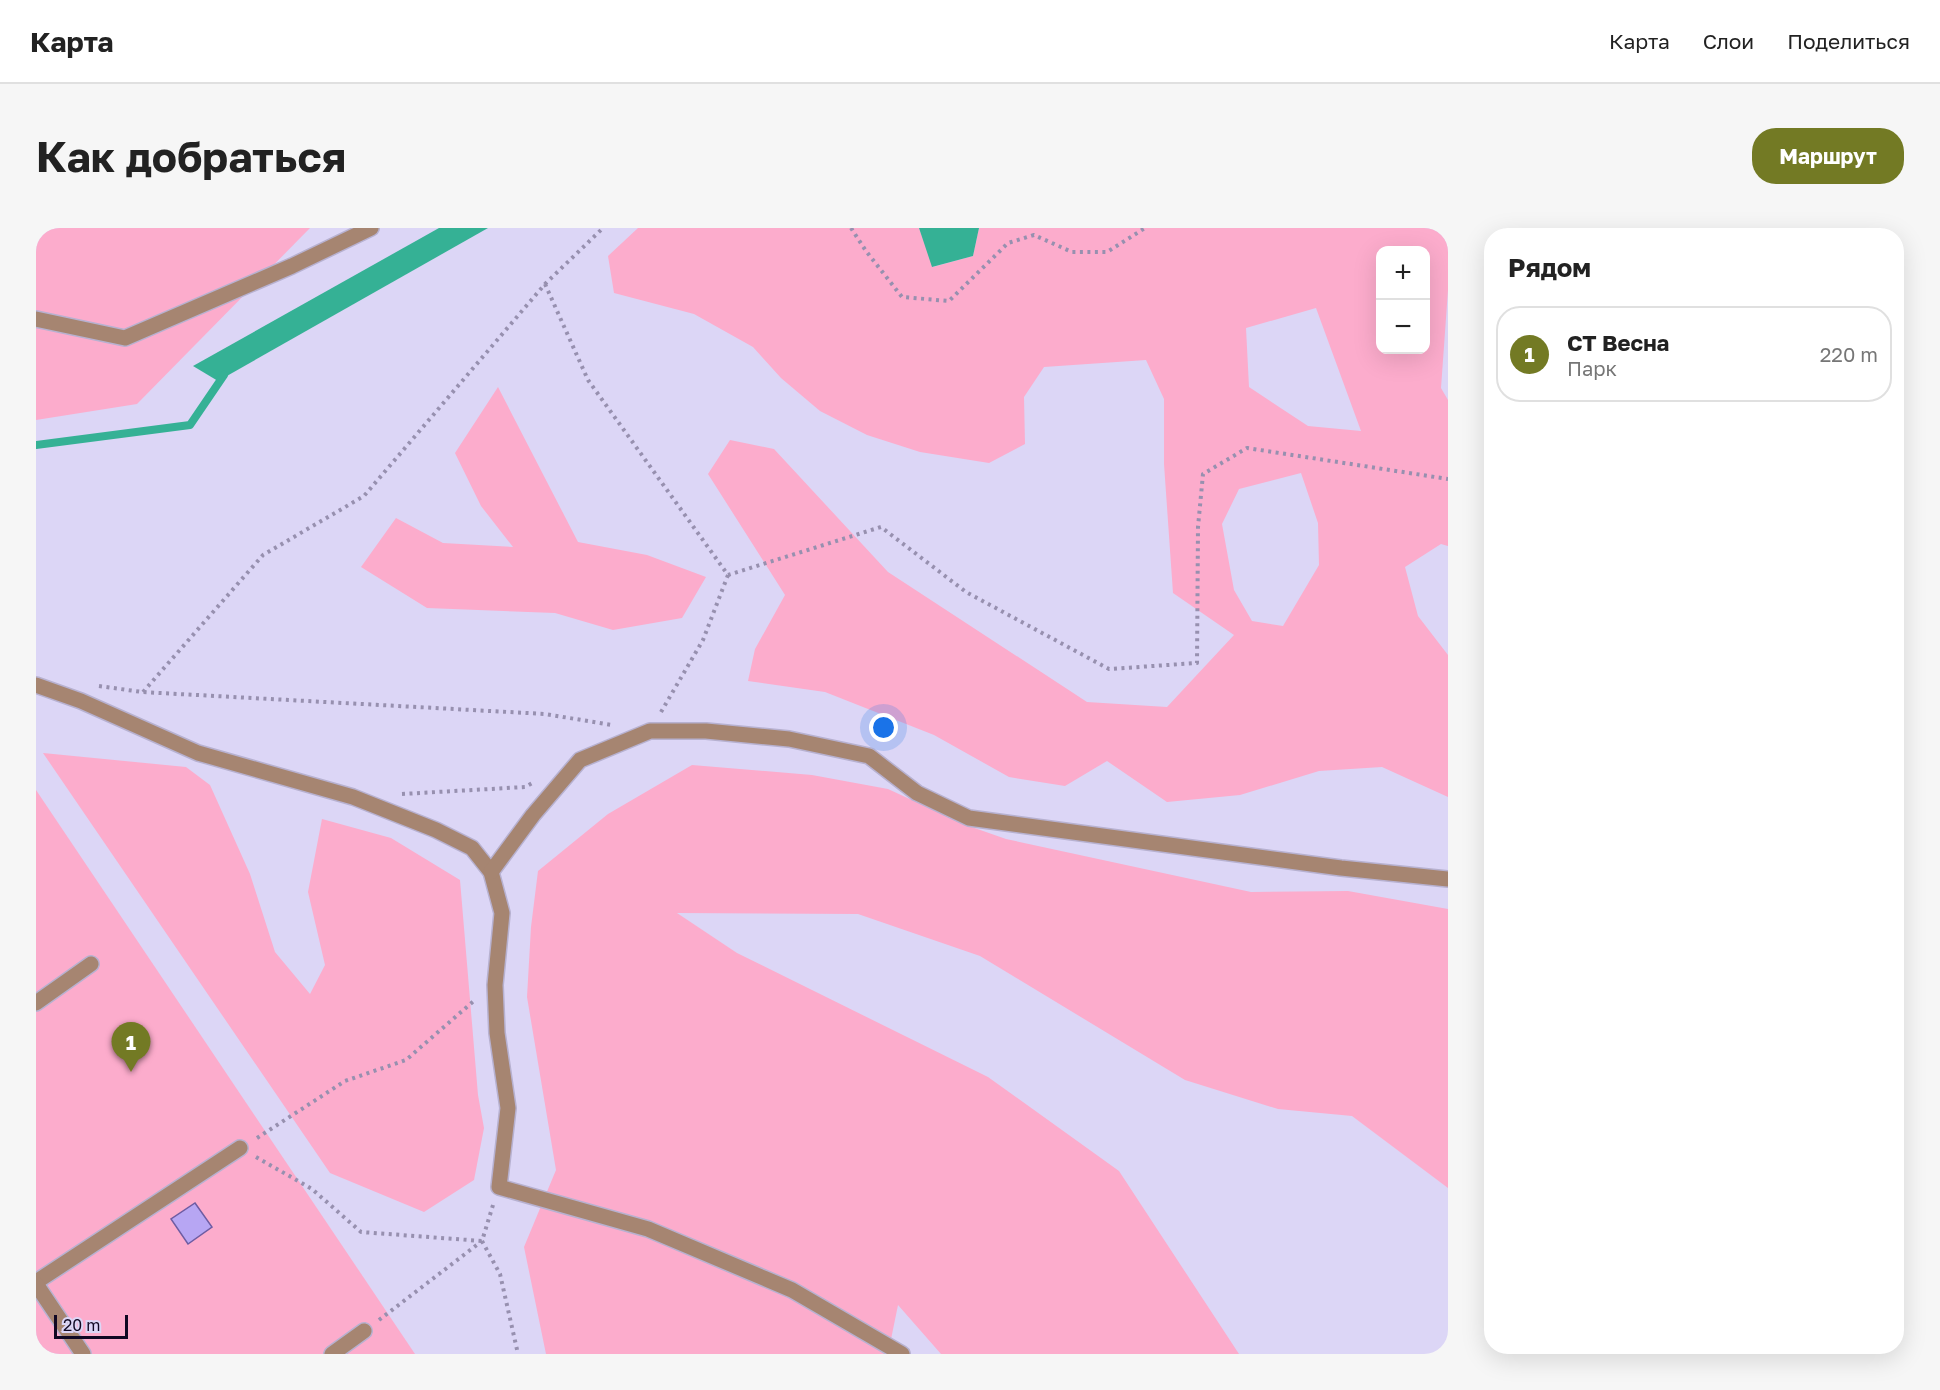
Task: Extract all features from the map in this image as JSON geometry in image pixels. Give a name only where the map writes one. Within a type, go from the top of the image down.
[{"type":"street","points":[[36,319],[124,338],[292,266],[371,228]]},
{"type":"street","points":[[36,685],[81,701],[198,753],[353,798],[436,830],[472,848],[491,872],[502,913],[495,985],[497,1033],[508,1108],[499,1187],[648,1229],[792,1290],[902,1354]]},
{"type":"street","points":[[491,872],[533,815],[580,760],[650,731],[706,731],[789,739],[869,756],[917,793],[969,818],[1341,868],[1448,879]]},
{"type":"street","points":[[36,1003],[91,964]]},
{"type":"street","points":[[83,1354],[36,1283],[240,1148]]},
{"type":"street","points":[[332,1354],[364,1331]]},
{"type":"path","points":[[142,692],[263,555],[364,496],[545,284],[603,228]]},
{"type":"path","points":[[851,228],[902,297],[949,301],[1008,243],[1034,235],[1072,252],[1107,252],[1145,228]]},
{"type":"path","points":[[545,284],[588,381],[728,575]]},
{"type":"path","points":[[728,575],[881,527],[966,592],[1109,669],[1197,663],[1198,527],[1203,474],[1246,448],[1448,478]]},
{"type":"path","points":[[650,731],[704,640],[728,575]]},
{"type":"path","points":[[95,686],[142,692],[545,714],[615,726]]},
{"type":"path","points":[[399,795],[525,787],[544,778]]},
{"type":"path","points":[[482,1241],[361,1232],[312,1189],[240,1148],[345,1081],[406,1060],[495,985]]},
{"type":"path","points":[[364,1331],[482,1241],[499,1187]]},
{"type":"path","points":[[482,1241],[500,1274],[518,1354]]},
{"type":"shaded area","points":[[36,228],[310,228],[137,404],[36,420]]},
{"type":"shaded area","points":[[439,228],[488,228],[218,381],[193,366]]},
{"type":"shaded area","points":[[638,228],[919,228],[933,267],[973,256],[979,228],[1448,228],[1448,290],[1441,388],[1448,400],[1448,546],[1441,544],[1405,567],[1418,616],[1448,655],[1448,797],[1382,767],[1319,771],[1240,795],[1167,802],[1107,761],[1065,786],[1009,777],[934,735],[825,692],[748,681],[755,649],[785,595],[708,474],[730,440],[774,449],[888,572],[1087,702],[1167,707],[1234,635],[1173,593],[1164,464],[1164,399],[1146,360],[1044,367],[1024,397],[1025,444],[989,463],[920,452],[867,435],[820,411],[781,378],[753,347],[694,314],[614,293],[608,256]],"holes":[[[1316,308],[1361,431],[1308,426],[1249,387],[1246,328]],[[1301,473],[1318,523],[1319,565],[1283,626],[1252,621],[1234,590],[1222,524],[1239,489]]]},
{"type":"shaded area","points":[[919,228],[979,228],[973,256],[932,267]]},
{"type":"shaded area","points":[[498,387],[578,542],[647,555],[706,577],[682,618],[613,630],[555,613],[427,608],[361,567],[396,518],[443,543],[513,547],[481,506],[455,453]]},
{"type":"shaded area","points":[[43,753],[186,767],[210,785],[250,874],[275,952],[310,994],[325,965],[308,892],[322,819],[391,838],[460,880],[478,1095],[484,1128],[474,1180],[424,1212],[330,1173]]},
{"type":"shaded area","points":[[692,765],[812,775],[888,789],[966,825],[1006,839],[1251,892],[1348,891],[1448,909],[1448,1188],[1352,1116],[1278,1109],[1185,1080],[980,956],[858,914],[677,913],[737,953],[988,1077],[1119,1171],[1239,1354],[941,1354],[898,1305],[888,1354],[546,1354],[524,1247],[556,1170],[527,997],[531,927],[538,871],[608,814]]},
{"type":"shaded area","points":[[36,790],[415,1354],[36,1354]]},
{"type":"building","points":[[195,1203],[212,1227],[188,1244],[171,1219]]},
{"type":"waterway","points":[[36,445],[190,425],[224,375]]},
{"type":"place","name":"СТ Весна","points":[[131,1072]]}]
